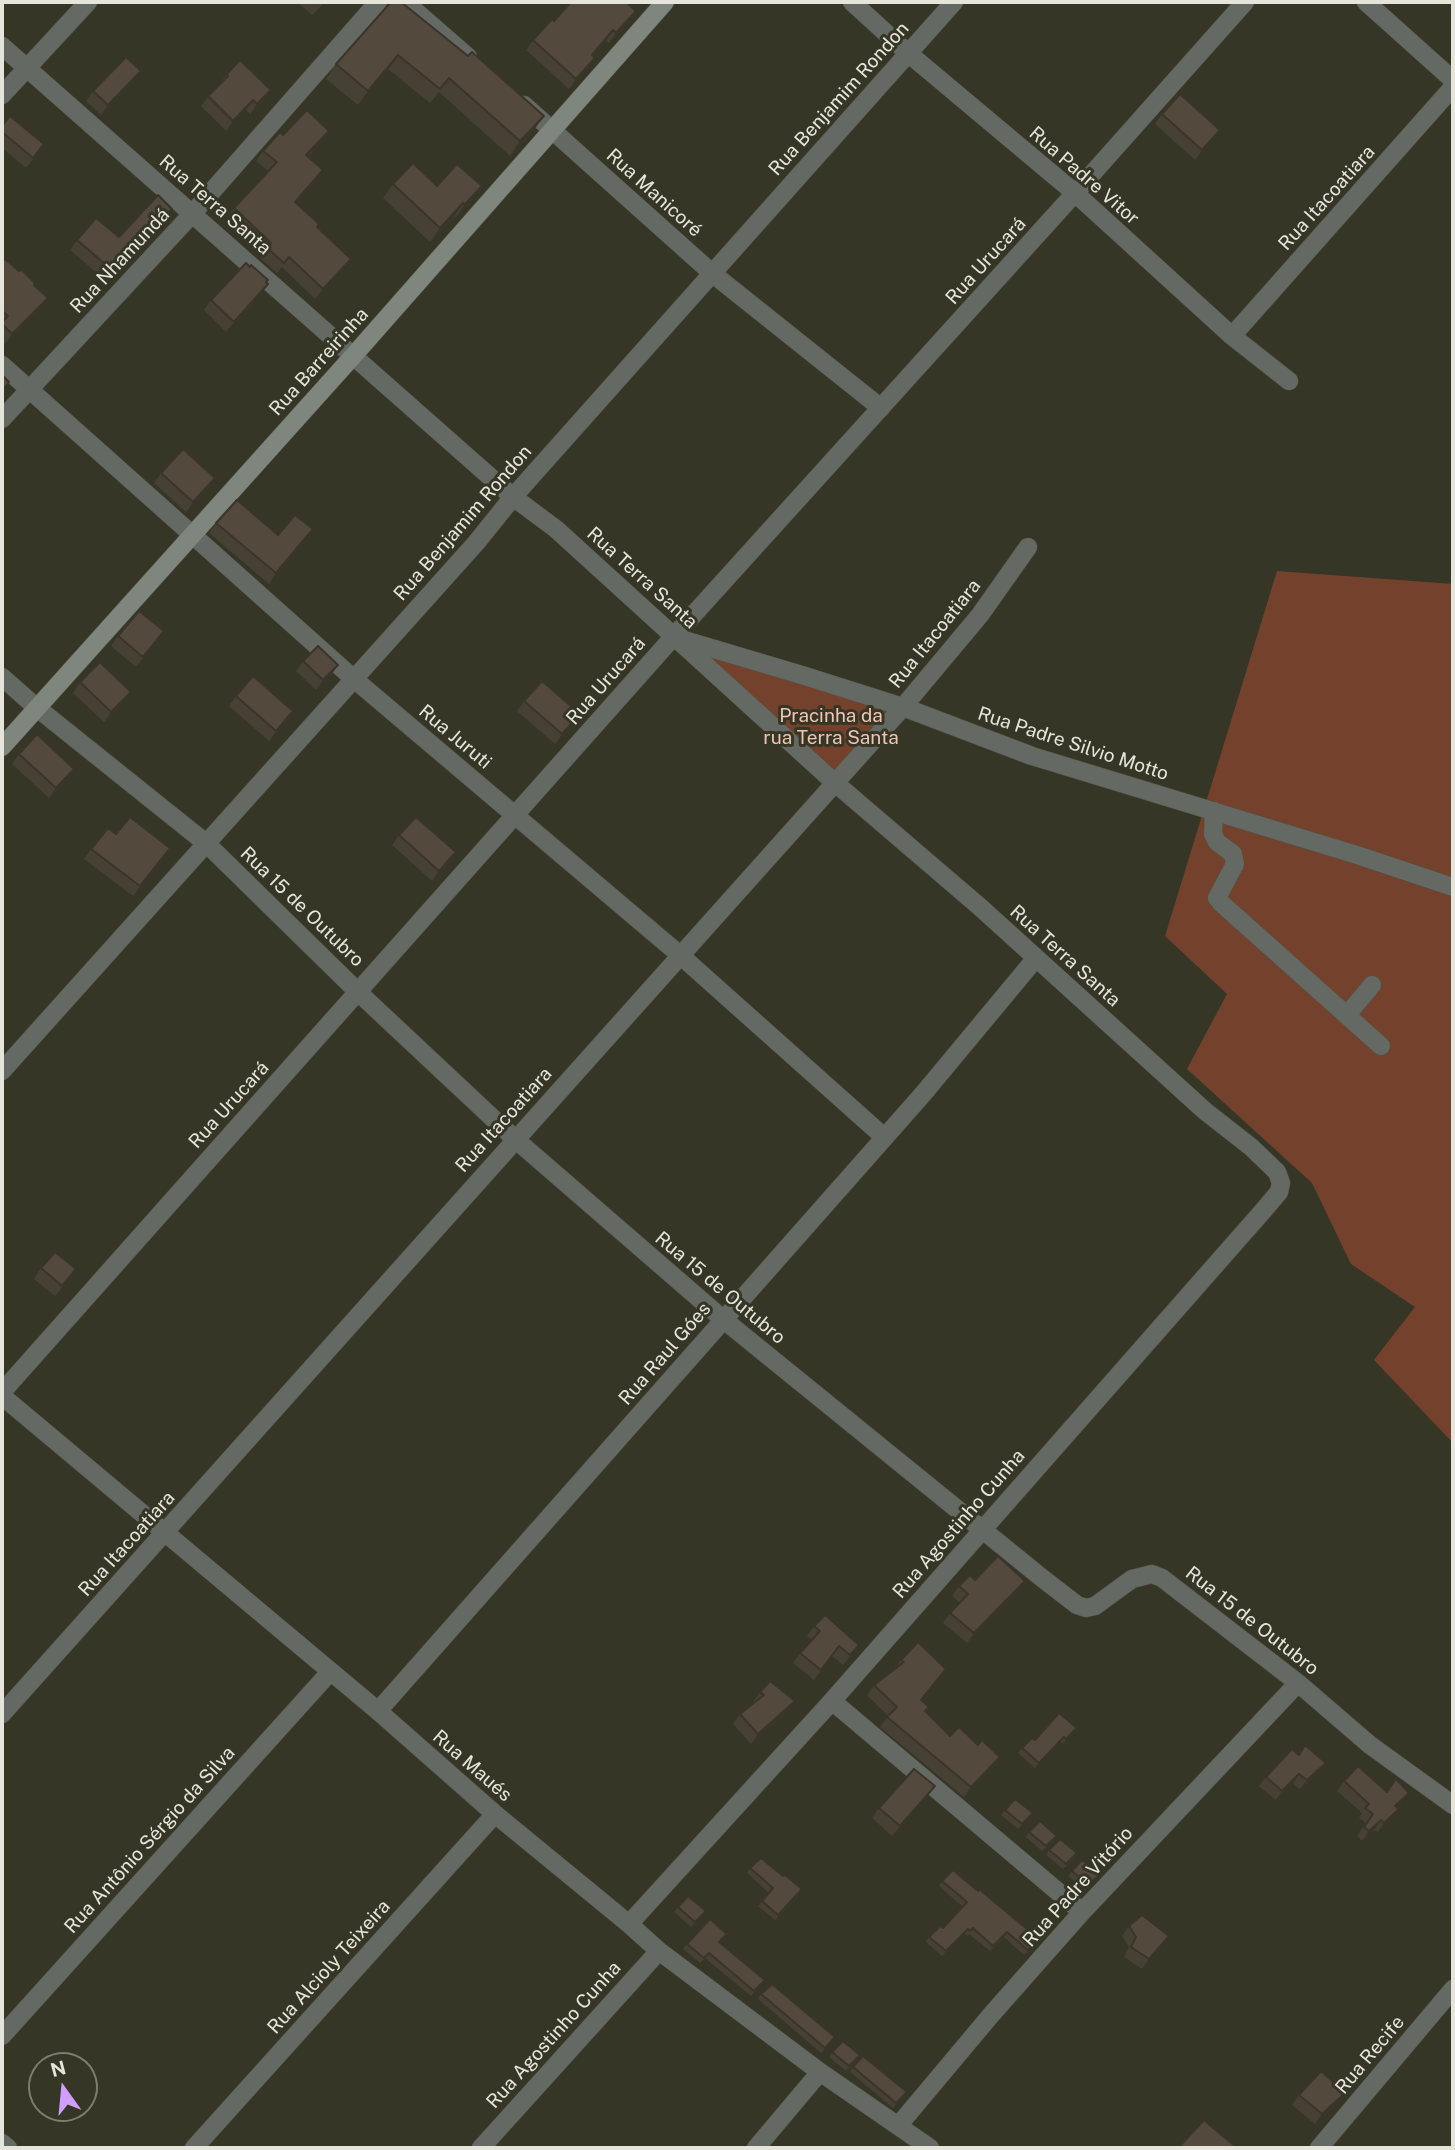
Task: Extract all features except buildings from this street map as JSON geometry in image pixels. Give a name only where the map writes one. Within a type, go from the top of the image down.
[{"type":"street","points":[[2,94],[88,2]]},
{"type":"street","name":"Rua Nhamundá","points":[[2,419],[193,213],[378,2]]},
{"type":"street","points":[[405,2],[484,70]]},
{"type":"street","name":"Rua Barreirinha","points":[[2,747],[354,355],[664,2]]},
{"type":"street","name":"Rua Padre Vitor","points":[[852,2],[908,53],[1075,193],[1232,336],[1289,381]]},
{"type":"street","name":"Rua Benjamim Rondon","points":[[2,1071],[354,679],[954,2]]},
{"type":"street","name":"Rua Urucará","points":[[2,1394],[515,816],[1245,2]]},
{"type":"street","points":[[1366,2],[1453,80]]},
{"type":"street","name":"Rua Terra Santa","points":[[2,46],[513,497],[556,529],[834,782],[980,906],[1205,1111],[1251,1147]]},
{"type":"street","name":"Rua Itacoatiara","points":[[1232,336],[1453,87]]},
{"type":"street","name":"Rua Manicoré","points":[[513,96],[713,274],[881,408]]},
{"type":"street","name":"Rua Juruti","points":[[2,365],[354,679],[680,955],[884,1137]]},
{"type":"street","name":"Rua Itacoatiara","points":[[2,1714],[903,707],[980,615],[1028,547]]},
{"type":"street","name":"Rua Padre Silvio Motto","points":[[677,637],[903,707],[1032,756],[1453,887]]},
{"type":"street","name":"Rua 15 de Outubro","points":[[2,677],[207,844],[358,992],[515,1139],[724,1320],[982,1531],[1077,1605],[1086,1608],[1095,1606],[1132,1578],[1153,1574],[1162,1578],[1298,1683],[1370,1745],[1453,1805]]},
{"type":"street","points":[[1214,811],[1213,834],[1217,842],[1233,854],[1235,864],[1217,898],[1381,1045]]},
{"type":"street","name":"Rua Raul Góes","points":[[378,1711],[923,1094],[1035,958]]},
{"type":"street","points":[[1347,1015],[1372,985]]},
{"type":"street","name":"Rua Agostinho Cunha","points":[[629,1924],[832,1701],[1279,1192],[1281,1183],[1276,1172],[1251,1147]]},
{"type":"street","name":"Rua Maués","points":[[2,1394],[659,1951],[820,2073],[929,2148]]},
{"type":"street","name":"Rua Antônio Sérgio da Silva","points":[[2,2036],[330,1672]]},
{"type":"street","name":"Rua Padre Vitório","points":[[898,2126],[1082,1912],[1298,1683]]},
{"type":"street","points":[[832,1701],[1082,1912]]},
{"type":"street","name":"Rua Alcioly Teixeira","points":[[194,2148],[495,1814]]},
{"type":"street","name":"Rua Agostinho Cunha","points":[[481,2148],[659,1951]]},
{"type":"street","name":"Rua Recife","points":[[1320,2148],[1453,1989]]},
{"type":"street","points":[[756,2148],[820,2073]]},
{"type":"street","points":[[2,2143],[8,2148]]},
{"type":"green space","points":[[1277,571],[1453,584],[1453,1443],[1374,1360],[1415,1307],[1351,1264],[1312,1183],[1187,1069],[1227,994],[1165,936]]},
{"type":"green space","name":"Pracinha da rua Terra Santa","points":[[675,635],[898,708],[833,781]]}]
